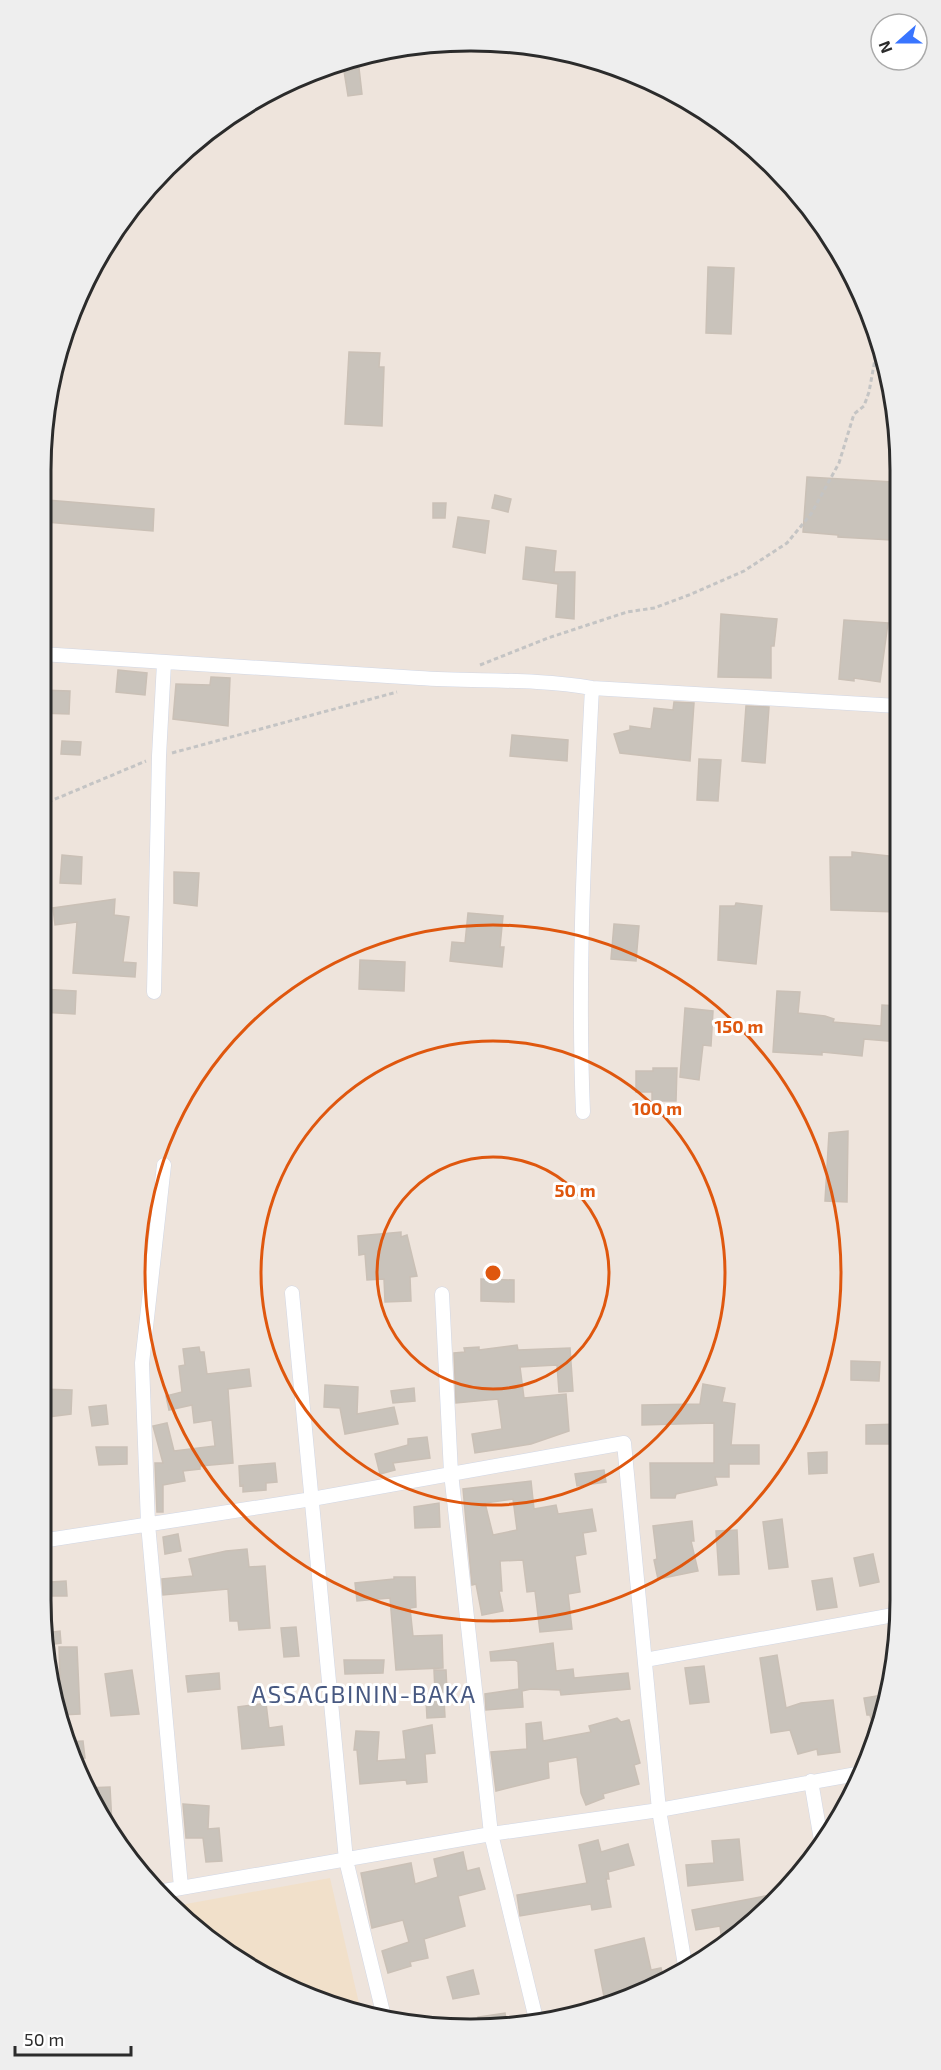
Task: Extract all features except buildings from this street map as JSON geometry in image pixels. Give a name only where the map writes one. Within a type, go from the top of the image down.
[{"type":"street","points":[[51,655],[442,680],[567,684],[592,688],[890,706]]},
{"type":"street","points":[[154,992],[159,756],[164,663]]},
{"type":"street","points":[[583,1112],[580,1043],[582,938],[592,688]]},
{"type":"street","points":[[164,1165],[142,1363],[148,1524],[181,1887]]},
{"type":"street","points":[[292,1293],[346,1860],[382,2009]]},
{"type":"street","points":[[442,1294],[451,1473],[491,1834],[535,2014]]},
{"type":"street","points":[[51,1539],[312,1499],[624,1443],[658,1809],[684,1960]]},
{"type":"street","points":[[645,1660],[889,1616]]},
{"type":"street","points":[[168,1890],[852,1775]]},
{"type":"street","points":[[811,1781],[819,1833]]},
{"type":"path","points":[[474,667],[548,638],[627,612],[654,608],[689,595],[744,571],[787,543],[811,514],[840,463],[854,414],[864,406],[869,392],[875,359]]},
{"type":"path","points":[[51,800],[159,756],[408,689]]},
{"type":"shaded area","points":[[330,1878],[359,2004],[310,1987],[261,1963],[215,1932],[183,1905]]},
{"type":"district","name":"ASSAGBININ-BAKA","points":[[364,1695]]}]
